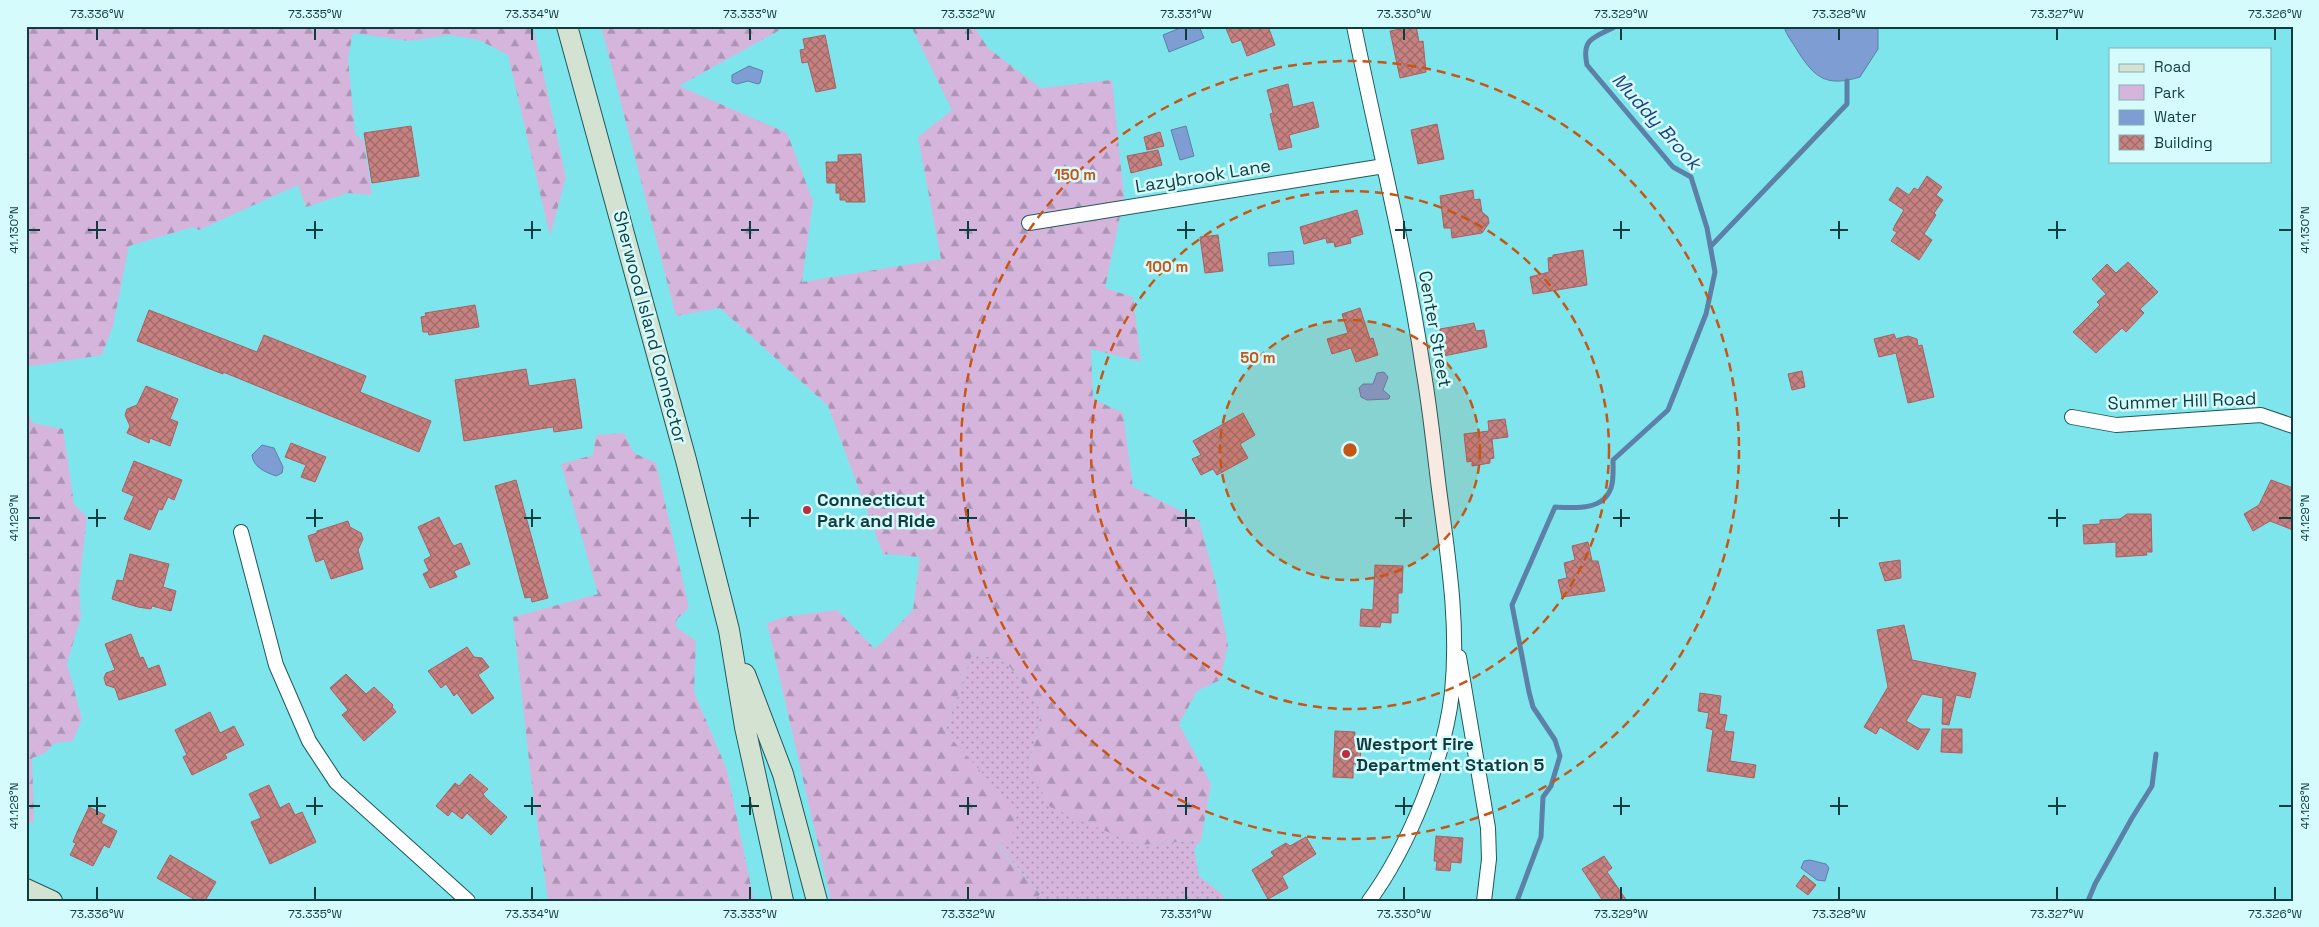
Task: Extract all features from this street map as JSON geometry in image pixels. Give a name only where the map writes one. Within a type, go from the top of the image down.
[{"type":"main road","name":"Sherwood Island Connector","points":[[567,26],[686,460],[729,630],[745,727],[782,901]]},
{"type":"main road","name":"Sherwood Island Connector","points":[[729,630],[783,774],[816,901]]},
{"type":"main road","points":[[26,889],[52,901]]},
{"type":"street","name":"Center Street","points":[[1354,26],[1384,166],[1423,367],[1452,600],[1455,641],[1452,694],[1436,766],[1386,878],[1369,901]]},
{"type":"street","name":"Lazybrook Lane","points":[[1029,223],[1384,166]]},
{"type":"street","name":"Summer Hill Road","points":[[2072,417],[2116,425],[2261,415],[2293,426]]},
{"type":"street","points":[[241,532],[276,665],[309,741],[336,782],[468,901]]},
{"type":"street","name":"Center Street","points":[[1455,641],[1461,664],[1488,828],[1489,859],[1484,901]]},
{"type":"green space","points":[[26,26],[533,26],[566,177],[550,236],[508,55],[479,40],[450,35],[409,41],[353,33],[348,58],[355,133],[364,142],[372,195],[348,193],[306,207],[298,185],[199,230],[193,227],[129,246],[113,326],[102,355],[26,367]]},
{"type":"green space","points":[[601,26],[787,26],[679,86],[787,133],[813,201],[802,282],[941,259],[918,137],[952,110],[911,26],[974,26],[988,48],[1041,88],[1112,80],[1124,197],[1105,288],[1133,297],[1141,362],[1091,349],[1093,399],[1123,413],[1133,487],[1199,520],[1216,584],[1228,646],[1220,680],[1197,691],[1179,724],[1211,784],[1201,840],[1138,845],[1050,807],[1029,767],[1042,710],[1007,663],[973,652],[945,732],[1015,809],[1013,837],[998,846],[1040,894],[1034,901],[831,901],[767,623],[784,617],[837,610],[875,649],[913,610],[920,557],[883,554],[828,406],[720,308],[676,316]]},
{"type":"green space","points":[[26,408],[33,423],[63,429],[74,504],[87,517],[79,587],[81,617],[67,663],[82,719],[73,741],[55,743],[45,753],[32,758],[34,823],[26,822]]},
{"type":"green space","points":[[624,433],[634,453],[656,463],[689,608],[677,619],[676,627],[696,641],[694,692],[727,770],[754,901],[548,901],[531,778],[513,617],[598,594],[561,464],[593,455],[596,435]]},
{"type":"green space","points":[[973,652],[1007,663],[1042,710],[1029,767],[1138,845],[1201,840],[1194,849],[1199,876],[1223,895],[1226,901],[1034,901],[1040,894],[998,845],[945,732]]},
{"type":"water","points":[[1185,26],[1199,26],[1204,38],[1169,52],[1163,35]]},
{"type":"water","points":[[1784,26],[1878,26],[1878,49],[1860,77],[1839,81],[1830,80],[1816,74],[1810,68],[1786,33]]},
{"type":"water","points":[[749,66],[763,71],[760,83],[748,81],[737,84],[732,82],[732,75]]},
{"type":"water","points":[[1186,126],[1194,156],[1180,160],[1171,130]]},
{"type":"water","points":[[1293,251],[1294,264],[1269,266],[1268,253]]},
{"type":"water","points":[[1384,372],[1388,377],[1383,390],[1390,396],[1389,399],[1367,400],[1361,397],[1359,388],[1363,384],[1373,384],[1377,373]]},
{"type":"water","points":[[262,445],[274,448],[283,467],[282,473],[276,476],[257,466],[252,455]]},
{"type":"water","points":[[1810,860],[1826,864],[1829,868],[1825,881],[1817,880],[1801,868],[1804,861]]},
{"type":"building","points":[[1225,26],[1273,26],[1269,29],[1275,45],[1247,56],[1241,40],[1232,43]]},
{"type":"building","points":[[1416,26],[1419,42],[1423,41],[1426,72],[1400,78],[1390,31]]},
{"type":"building","points":[[825,35],[836,88],[816,92],[808,62],[802,63],[800,50],[805,49],[803,39]]},
{"type":"building","points":[[1288,84],[1293,107],[1313,102],[1319,127],[1289,135],[1292,147],[1279,150],[1270,114],[1273,113],[1267,90]]},
{"type":"building","points":[[1437,124],[1444,159],[1418,164],[1411,130]]},
{"type":"building","points":[[411,126],[419,176],[372,183],[364,133]]},
{"type":"building","points":[[1160,132],[1164,146],[1147,150],[1144,137]]},
{"type":"building","points":[[1158,150],[1162,165],[1131,173],[1127,156]]},
{"type":"building","points":[[861,154],[865,202],[846,202],[846,200],[840,200],[840,193],[836,193],[836,183],[827,183],[826,162],[838,162],[838,155]]},
{"type":"building","points":[[1927,176],[1942,187],[1936,195],[1943,200],[1934,213],[1936,215],[1924,234],[1932,240],[1919,260],[1891,241],[1897,232],[1893,230],[1895,225],[1904,210],[1889,200],[1897,187],[1909,195],[1914,188],[1918,190]]},
{"type":"building","points":[[1473,190],[1474,200],[1480,199],[1482,212],[1488,217],[1489,223],[1482,233],[1452,238],[1451,228],[1444,228],[1440,196]]},
{"type":"building","points":[[1357,210],[1363,234],[1350,238],[1351,243],[1335,247],[1334,242],[1327,243],[1326,238],[1304,244],[1300,227]]},
{"type":"building","points":[[1218,235],[1223,271],[1205,273],[1200,237]]},
{"type":"building","points":[[1583,250],[1587,285],[1533,294],[1530,277],[1549,272],[1548,258],[1553,257],[1553,255]]},
{"type":"building","points":[[2128,262],[2158,292],[2140,309],[2144,313],[2126,332],[2122,328],[2096,353],[2073,332],[2100,305],[2097,302],[2106,294],[2092,279],[2107,264],[2116,273]]},
{"type":"building","points":[[475,305],[479,327],[429,335],[428,332],[423,332],[421,317],[426,316],[425,313]]},
{"type":"building","points":[[1360,308],[1370,339],[1373,338],[1378,355],[1356,362],[1351,348],[1332,354],[1327,339],[1348,333],[1342,314]]},
{"type":"building","points":[[149,310],[257,352],[264,335],[366,376],[360,392],[431,421],[419,452],[223,372],[223,374],[137,341]]},
{"type":"building","points":[[1474,323],[1476,331],[1484,330],[1487,347],[1444,356],[1440,329]]},
{"type":"building","points":[[1894,334],[1896,339],[1908,336],[1917,339],[1918,346],[1922,345],[1934,397],[1908,403],[1896,353],[1879,357],[1874,339]]},
{"type":"building","points":[[526,369],[529,386],[575,379],[582,428],[554,432],[553,427],[464,441],[455,380]]},
{"type":"building","points":[[1802,371],[1805,387],[1792,390],[1788,374]]},
{"type":"building","points":[[146,386],[178,399],[170,419],[178,422],[170,446],[150,438],[149,443],[127,433],[130,426],[125,415],[127,409],[137,405]]},
{"type":"building","points":[[1243,413],[1255,435],[1240,444],[1248,458],[1217,475],[1213,469],[1201,475],[1192,459],[1201,455],[1193,441]]},
{"type":"building","points":[[1505,419],[1508,437],[1492,439],[1494,458],[1490,459],[1490,463],[1472,466],[1472,461],[1467,462],[1464,434],[1489,431],[1488,421]]},
{"type":"building","points":[[291,443],[326,457],[315,482],[301,477],[306,465],[285,457]]},
{"type":"building","points":[[134,461],[182,480],[174,500],[168,497],[162,510],[159,509],[150,530],[124,519],[134,496],[122,491]]},
{"type":"building","points":[[516,480],[548,598],[532,602],[531,597],[525,598],[495,486]]},
{"type":"building","points":[[2271,480],[2293,488],[2293,530],[2270,521],[2253,531],[2244,514],[2259,505]]},
{"type":"building","points":[[2127,514],[2151,514],[2152,552],[2146,552],[2147,555],[2116,557],[2116,542],[2084,544],[2083,525],[2100,524],[2100,520],[2120,519]]},
{"type":"building","points":[[439,517],[454,546],[461,543],[470,564],[454,571],[457,577],[430,588],[423,574],[429,571],[424,560],[431,556],[418,527]]},
{"type":"building","points":[[348,521],[350,527],[361,533],[363,539],[358,550],[363,569],[331,579],[324,559],[316,562],[308,536],[317,533],[317,531]]},
{"type":"building","points":[[1588,542],[1592,561],[1598,561],[1605,591],[1562,597],[1558,580],[1567,578],[1564,563],[1575,560],[1572,546]]},
{"type":"building","points":[[130,554],[169,564],[163,587],[176,591],[171,611],[152,606],[151,609],[138,607],[112,599],[117,580],[123,581]]},
{"type":"building","points":[[1900,560],[1901,578],[1885,581],[1879,563]]},
{"type":"building","points":[[1375,565],[1403,566],[1402,593],[1398,593],[1398,613],[1391,613],[1391,623],[1381,622],[1380,627],[1360,626],[1361,609],[1373,610]]},
{"type":"building","points":[[1904,625],[1912,660],[1976,673],[1970,698],[1956,695],[1949,725],[1942,724],[1943,698],[1922,694],[1906,721],[1920,729],[1930,729],[1918,750],[1880,727],[1876,734],[1864,727],[1888,687],[1877,630]]},
{"type":"building","points":[[131,634],[140,658],[143,657],[148,669],[159,665],[166,685],[119,700],[115,688],[106,685],[104,678],[106,673],[115,670],[105,644]]},
{"type":"building","points":[[467,647],[474,657],[482,658],[489,667],[478,675],[494,698],[472,714],[457,693],[454,696],[446,684],[441,688],[428,671]]},
{"type":"building","points":[[346,674],[366,694],[374,687],[393,705],[392,707],[396,712],[364,741],[342,715],[348,710],[330,688]]},
{"type":"building","points":[[1700,693],[1721,696],[1719,714],[1727,715],[1724,731],[1734,732],[1730,761],[1756,765],[1754,778],[1707,771],[1713,730],[1706,728],[1709,713],[1698,711]]},
{"type":"building","points":[[210,712],[220,733],[234,726],[244,745],[225,754],[227,758],[192,775],[183,757],[187,755],[175,730]]},
{"type":"building","points":[[1942,729],[1962,729],[1962,753],[1941,752]]},
{"type":"building","name":"Westport Fire Department Station 5","points":[[1335,731],[1355,732],[1354,744],[1361,744],[1360,764],[1353,764],[1353,778],[1333,777]]},
{"type":"building","points":[[470,774],[488,789],[483,794],[507,817],[491,835],[467,813],[462,819],[452,811],[448,816],[436,806],[455,783],[459,786]]},
{"type":"building","points":[[269,785],[280,808],[289,803],[295,815],[302,812],[316,842],[270,864],[251,822],[261,818],[249,794]]},
{"type":"building","points":[[89,807],[105,815],[101,823],[117,831],[109,848],[104,845],[93,866],[70,855],[76,843],[73,842]]},
{"type":"building","points":[[1436,836],[1463,838],[1461,863],[1451,862],[1450,871],[1436,870],[1437,861],[1434,861]]},
{"type":"building","points":[[1306,837],[1316,854],[1282,876],[1288,888],[1268,899],[1252,870],[1274,856],[1271,852],[1286,843],[1290,846]]},
{"type":"building","points":[[170,855],[216,882],[205,901],[197,901],[157,878]]},
{"type":"building","points":[[1604,856],[1612,868],[1607,872],[1627,901],[1603,901],[1582,869]]},
{"type":"building","points":[[1804,875],[1816,885],[1808,895],[1796,886]]},
{"type":"waterway","name":"Muddy Brook","points":[[1517,901],[1541,837],[1543,797],[1551,786],[1560,756],[1555,740],[1533,707],[1512,605],[1555,507],[1587,506],[1602,501],[1612,485],[1613,460],[1668,410],[1706,314],[1715,272],[1707,228],[1691,177],[1673,167],[1587,65],[1586,49],[1588,44],[1596,36],[1616,26]]},
{"type":"waterway","points":[[1711,246],[1847,104],[1847,81]]},
{"type":"waterway","points":[[2088,901],[2095,884],[2152,786],[2156,754]]},
{"type":"place","name":"Connecticut Park and Ride","points":[[807,510]]},
{"type":"place","name":"Westport Fire Department Station 5","points":[[1346,754]]}]
